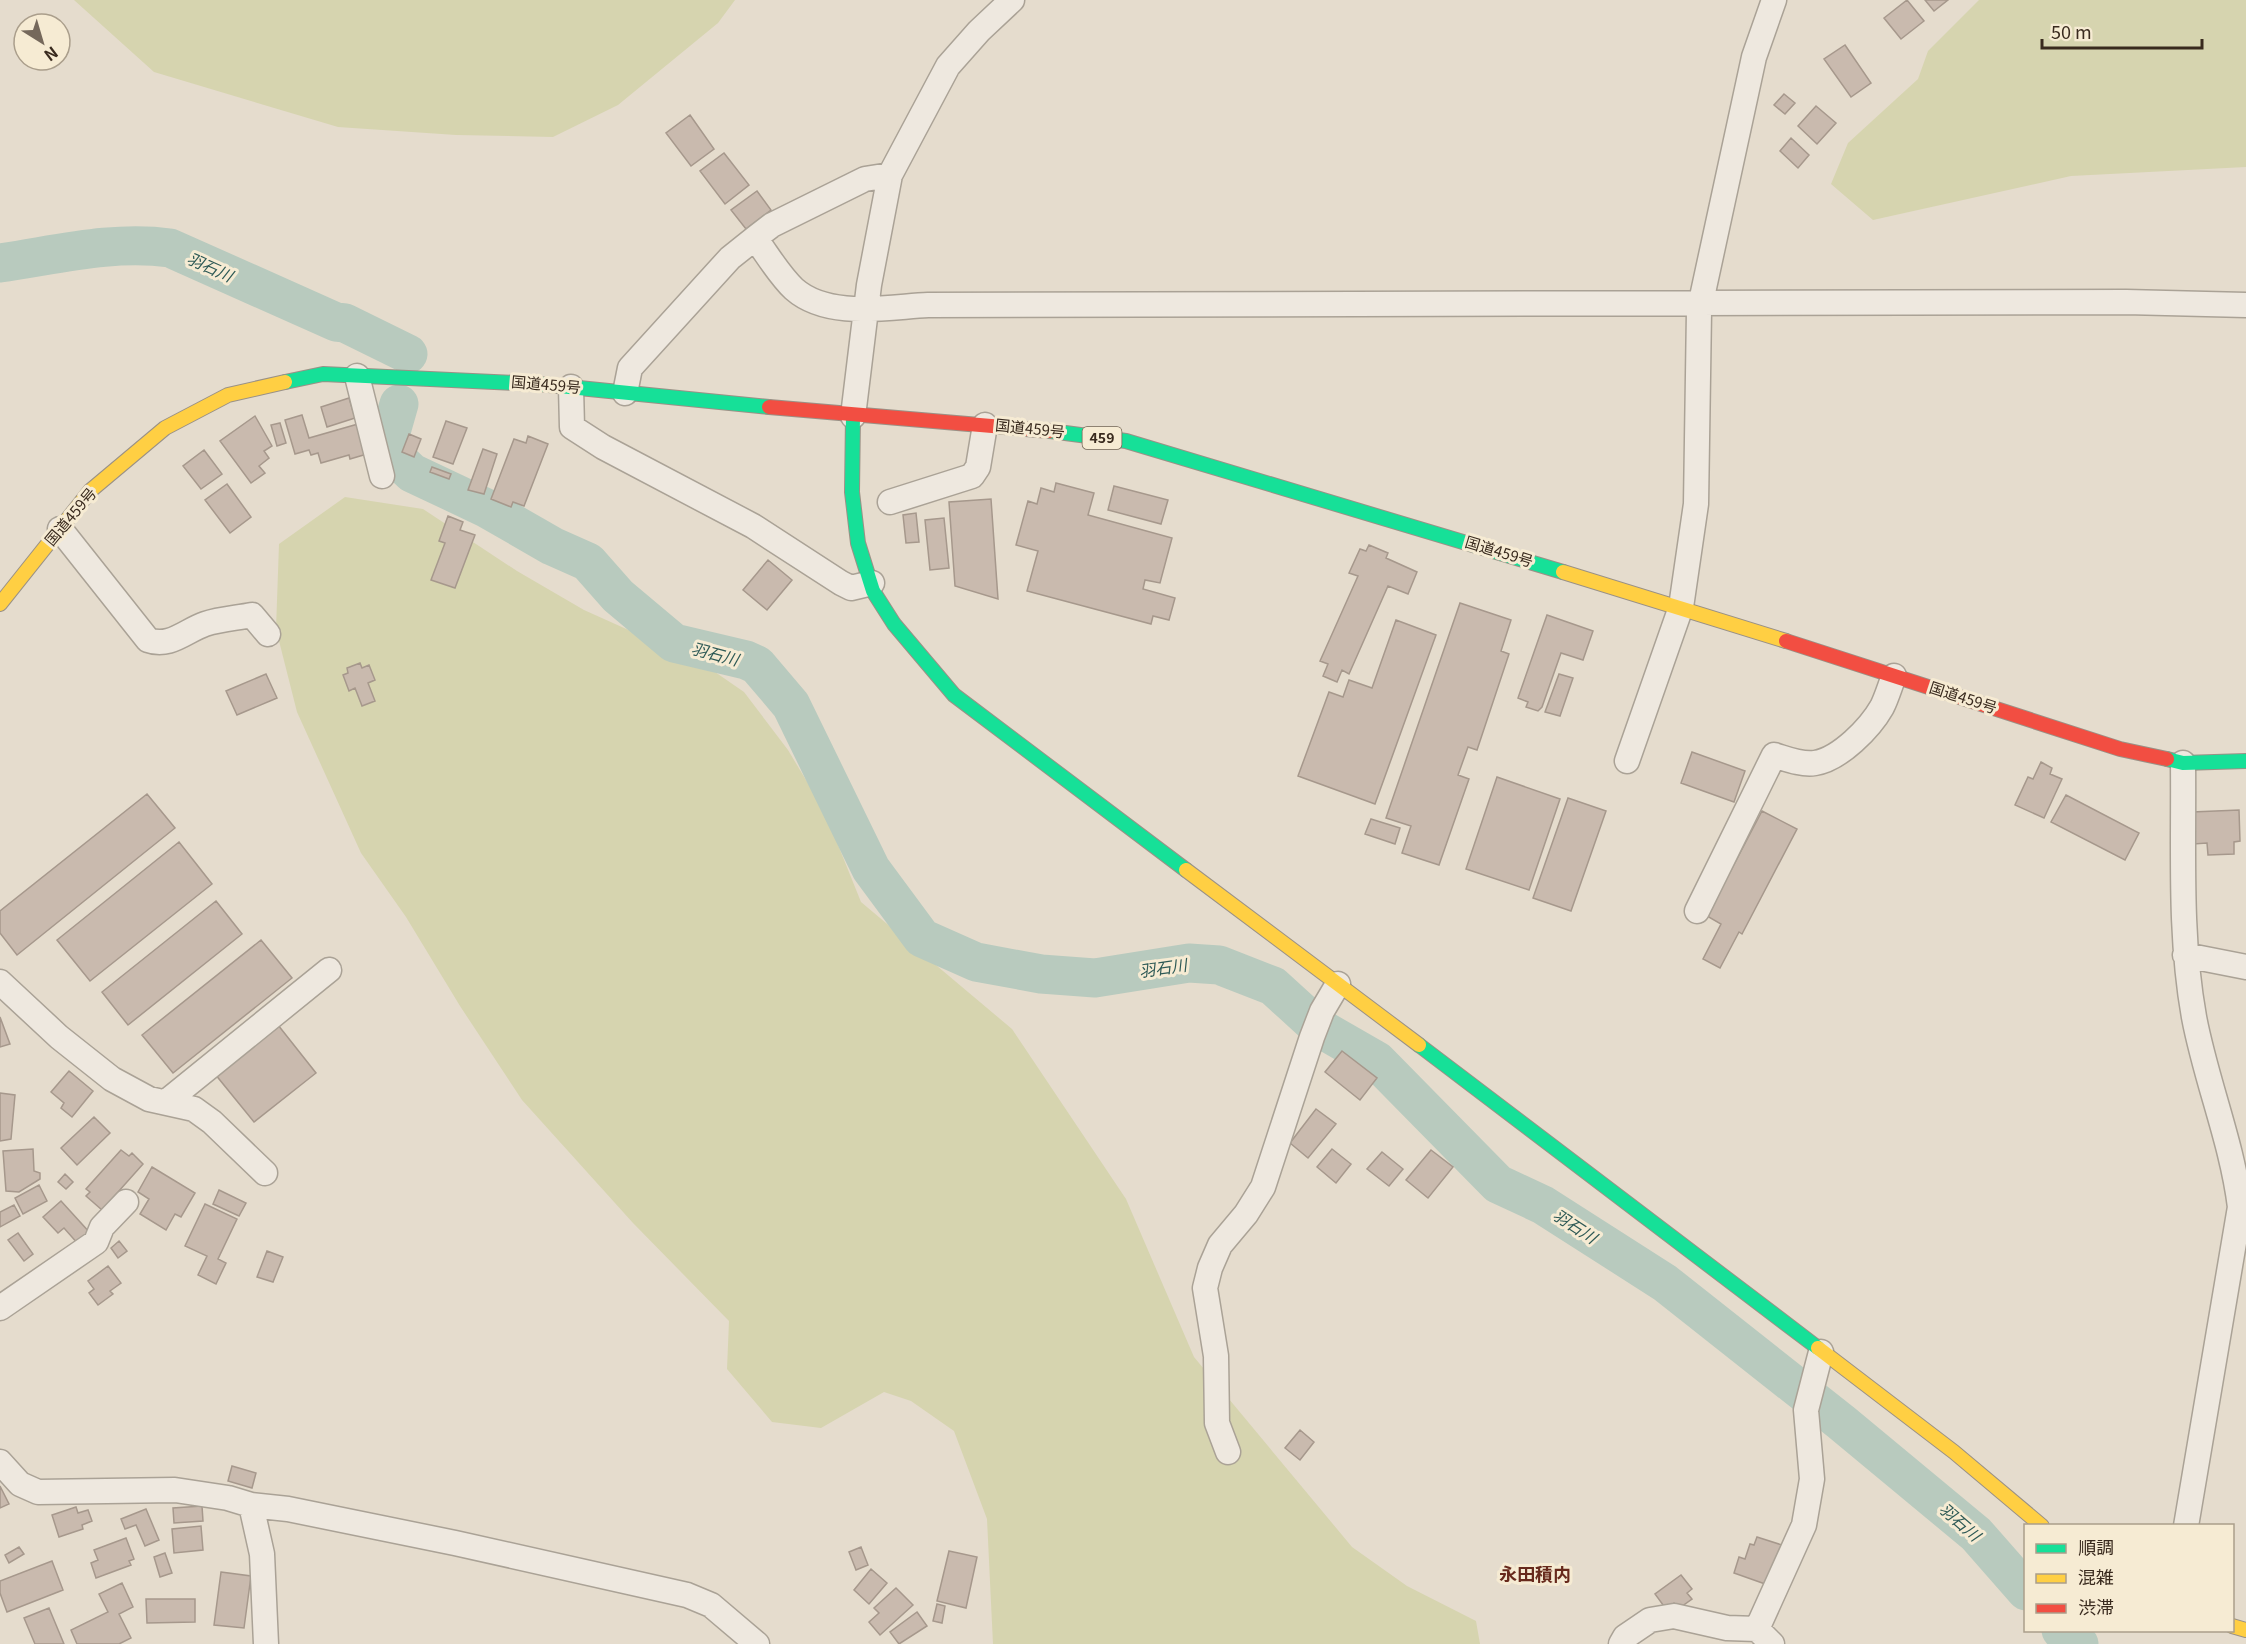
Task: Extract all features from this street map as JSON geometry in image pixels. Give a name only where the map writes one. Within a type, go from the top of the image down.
[{"type":"main road","name":"国道459号","points":[[0,604],[90,491],[165,428],[228,395],[322,374],[571,387],[852,416],[985,424],[1126,441],[1681,607],[2120,749],[2183,763],[2246,761]]},
{"type":"main road","points":[[852,416],[850,490],[861,557],[885,612],[954,695],[1696,1254],[1954,1452],[2040,1524]]},
{"type":"street","points":[[852,416],[866,308],[890,176],[948,66],[979,31],[1012,0]]},
{"type":"street","points":[[1627,761],[1681,607],[1696,504],[1701,303],[1754,57],[1774,0]]},
{"type":"street","points":[[626,393],[630,368],[730,258],[754,238],[772,225],[865,178],[890,176]]},
{"type":"street","points":[[754,238],[793,288],[809,300],[825,305],[866,308],[928,305],[1340,302],[2126,302],[2246,306]]},
{"type":"street","points":[[357,376],[382,476]]},
{"type":"street","points":[[571,387],[572,427],[603,447],[753,526],[841,583],[851,588],[872,583]]},
{"type":"street","points":[[890,501],[972,476],[978,467],[985,424]]},
{"type":"street","points":[[60,529],[148,640],[158,644],[174,640],[206,624],[252,615],[268,634]]},
{"type":"street","points":[[1697,911],[1774,755],[1800,763],[1814,763],[1831,758],[1864,728],[1881,708],[1894,676]]},
{"type":"street","points":[[2183,763],[2185,955],[2194,1018],[2235,1168],[2243,1209],[2186,1524]]},
{"type":"street","points":[[2185,955],[2246,967]]},
{"type":"street","points":[[166,1102],[329,970]]},
{"type":"street","points":[[0,982],[59,1037],[112,1079],[149,1099],[194,1109],[212,1122],[265,1173]]},
{"type":"street","points":[[1228,1452],[1217,1423],[1216,1356],[1205,1288],[1210,1268],[1220,1245],[1246,1214],[1263,1187],[1312,1037],[1322,1011],[1338,984]]},
{"type":"street","points":[[0,1308],[96,1242],[102,1227],[126,1202]]},
{"type":"street","points":[[1621,1644],[1625,1637],[1650,1620],[1674,1616],[1765,1636],[1804,1525],[1812,1479],[1808,1400],[1821,1352]]},
{"type":"street","points":[[0,1462],[20,1484],[38,1492],[175,1490],[228,1498],[251,1505],[288,1509],[433,1539],[687,1595],[711,1605],[758,1644]]},
{"type":"street","points":[[251,1505],[262,1554],[266,1644]]},
{"type":"shaded area","points":[[74,0],[735,0],[718,23],[618,105],[553,137],[456,135],[338,127],[154,72]]},
{"type":"shaded area","points":[[1979,0],[2246,0],[2246,167],[2071,176],[1873,220],[1831,184],[1848,143],[1918,79],[1928,51]]},
{"type":"shaded area","points":[[345,497],[423,509],[517,571],[584,610],[702,663],[744,692],[788,750],[824,810],[861,902],[1012,1029],[1126,1199],[1194,1357],[1352,1547],[1407,1586],[1476,1621],[1480,1644],[993,1644],[987,1519],[954,1431],[911,1401],[884,1392],[821,1428],[772,1422],[727,1369],[729,1321],[633,1223],[522,1100],[460,1006],[406,917],[361,853],[297,712],[276,629],[279,544]]},
{"type":"building","points":[[1907,0],[1924,21],[1901,39],[1884,18]]},
{"type":"building","points":[[1925,0],[1948,0],[1934,11]]},
{"type":"building","points":[[1845,45],[1871,83],[1851,97],[1824,59]]},
{"type":"building","points":[[1784,94],[1795,103],[1785,114],[1774,105]]},
{"type":"building","points":[[1816,106],[1836,123],[1817,144],[1798,126]]},
{"type":"building","points":[[690,115],[714,149],[691,166],[666,133]]},
{"type":"building","points":[[1791,138],[1809,155],[1798,168],[1780,151]]},
{"type":"building","points":[[724,153],[749,185],[725,204],[700,171]]},
{"type":"building","points":[[757,191],[771,210],[746,229],[731,210]]},
{"type":"building","points":[[349,398],[355,418],[327,427],[321,407]]},
{"type":"building","points":[[302,415],[309,438],[358,424],[367,454],[350,459],[349,455],[321,463],[318,453],[311,455],[309,450],[295,454],[285,420]]},
{"type":"building","points":[[255,416],[272,446],[264,451],[269,458],[259,466],[265,473],[251,483],[220,441]]},
{"type":"building","points":[[446,421],[467,428],[453,464],[433,457]]},
{"type":"building","points":[[280,423],[286,443],[277,446],[271,425]]},
{"type":"building","points":[[409,434],[421,439],[414,457],[402,452]]},
{"type":"building","points":[[528,436],[548,444],[524,506],[513,502],[511,507],[491,499],[514,439],[526,443]]},
{"type":"building","points":[[483,449],[497,454],[484,494],[468,490]]},
{"type":"building","points":[[204,450],[222,474],[201,489],[183,466]]},
{"type":"building","points":[[432,467],[451,474],[449,479],[430,472]]},
{"type":"building","points":[[1056,483],[1094,493],[1088,515],[1172,538],[1160,583],[1145,580],[1143,589],[1175,598],[1169,620],[1153,616],[1151,624],[1027,591],[1038,551],[1016,545],[1028,501],[1037,504],[1041,488],[1054,492]]},
{"type":"building","points":[[227,484],[251,517],[230,533],[205,500]]},
{"type":"building","points":[[1114,486],[1168,500],[1161,524],[1108,510]]},
{"type":"building","points":[[991,499],[998,599],[955,586],[949,502]]},
{"type":"building","points":[[916,513],[919,542],[906,543],[903,515]]},
{"type":"building","points":[[448,516],[463,522],[460,530],[475,535],[455,588],[431,580],[445,543],[439,541]]},
{"type":"building","points":[[944,518],[949,568],[930,570],[925,520]]},
{"type":"building","points":[[1369,545],[1388,553],[1386,558],[1417,572],[1408,594],[1388,586],[1349,674],[1342,670],[1337,682],[1323,676],[1328,664],[1320,661],[1358,576],[1349,573],[1360,549],[1366,551]]},
{"type":"building","points":[[768,560],[792,580],[767,610],[743,590]]},
{"type":"building","points":[[1460,603],[1511,620],[1501,651],[1509,654],[1477,750],[1468,747],[1458,775],[1469,779],[1439,865],[1402,853],[1411,826],[1386,818]]},
{"type":"building","points":[[1547,615],[1593,631],[1583,660],[1561,653],[1542,707],[1538,711],[1526,707],[1528,702],[1518,698]]},
{"type":"building","points":[[1396,620],[1436,635],[1375,804],[1298,776],[1329,692],[1343,697],[1349,680],[1372,688]]},
{"type":"building","points":[[360,663],[362,668],[369,665],[375,680],[368,683],[375,701],[362,706],[355,688],[349,691],[343,675],[348,673],[347,668]]},
{"type":"building","points":[[266,674],[277,698],[237,715],[226,691]]},
{"type":"building","points":[[1559,674],[1573,678],[1560,716],[1545,712]]},
{"type":"building","points":[[1692,752],[1745,771],[1734,802],[1681,783]]},
{"type":"building","points":[[2041,762],[2052,768],[2050,774],[2062,779],[2044,818],[2015,805],[2028,777],[2033,779]]},
{"type":"building","points":[[1497,777],[1560,799],[1529,890],[1466,869]]},
{"type":"building","points":[[147,794],[175,828],[17,955],[0,933],[0,911]]},
{"type":"building","points":[[2066,795],[2139,833],[2125,860],[2051,822]]},
{"type":"building","points":[[1568,798],[1606,811],[1571,911],[1533,898]]},
{"type":"building","points":[[2239,810],[2240,841],[2234,842],[2234,854],[2208,855],[2207,843],[2193,844],[2192,812]]},
{"type":"building","points":[[1762,811],[1797,829],[1742,934],[1739,932],[1720,968],[1703,959],[1721,924],[1707,916]]},
{"type":"building","points":[[1371,819],[1400,828],[1395,844],[1365,834]]},
{"type":"building","points":[[179,842],[212,884],[90,981],[57,940]]},
{"type":"building","points":[[216,901],[242,934],[128,1025],[102,992]]},
{"type":"building","points":[[261,940],[292,978],[173,1073],[142,1035]]},
{"type":"building","points":[[0,1017],[10,1044],[0,1047]]},
{"type":"building","points":[[278,1025],[316,1073],[254,1122],[215,1074]]},
{"type":"building","points":[[1342,1051],[1377,1078],[1360,1100],[1325,1072]]},
{"type":"building","points":[[69,1071],[93,1091],[72,1117],[61,1108],[64,1103],[51,1092]]},
{"type":"building","points":[[0,1093],[15,1095],[11,1139],[0,1141]]},
{"type":"building","points":[[1316,1109],[1336,1124],[1308,1158],[1290,1143]]},
{"type":"building","points":[[94,1117],[110,1133],[77,1165],[61,1148]]},
{"type":"building","points":[[33,1149],[34,1171],[40,1173],[40,1179],[19,1192],[6,1191],[3,1151]]},
{"type":"building","points":[[1332,1149],[1351,1164],[1336,1183],[1317,1167]]},
{"type":"building","points":[[121,1150],[129,1156],[132,1153],[143,1164],[102,1210],[86,1196],[90,1192],[86,1189]]},
{"type":"building","points":[[1431,1150],[1453,1167],[1428,1198],[1406,1180]]},
{"type":"building","points":[[1382,1152],[1403,1169],[1389,1186],[1367,1169]]},
{"type":"building","points":[[152,1167],[195,1193],[181,1217],[175,1214],[166,1230],[140,1214],[149,1199],[138,1192]]},
{"type":"building","points":[[65,1174],[73,1182],[66,1189],[58,1182]]},
{"type":"building","points":[[39,1185],[47,1201],[23,1214],[15,1198]]},
{"type":"building","points":[[219,1190],[246,1203],[239,1216],[213,1204]]},
{"type":"building","points":[[61,1201],[91,1234],[79,1245],[64,1228],[58,1233],[43,1217]]},
{"type":"building","points":[[205,1204],[237,1219],[218,1259],[226,1263],[216,1284],[198,1275],[207,1256],[185,1246]]},
{"type":"building","points":[[14,1205],[20,1216],[0,1227],[0,1212]]},
{"type":"building","points":[[18,1233],[33,1254],[24,1261],[8,1240]]},
{"type":"building","points":[[119,1241],[127,1251],[118,1258],[111,1248]]},
{"type":"building","points":[[267,1251],[283,1257],[273,1282],[257,1277]]},
{"type":"building","points":[[108,1266],[121,1283],[110,1291],[113,1294],[98,1305],[89,1293],[94,1289],[88,1281]]},
{"type":"building","points":[[1300,1430],[1314,1442],[1300,1460],[1285,1448]]},
{"type":"building","points":[[232,1466],[256,1473],[252,1488],[228,1481]]},
{"type":"building","points":[[0,1486],[9,1504],[0,1508]]},
{"type":"building","points":[[202,1506],[203,1521],[174,1523],[173,1508]]},
{"type":"building","points":[[76,1507],[78,1513],[88,1510],[92,1521],[82,1525],[83,1529],[59,1537],[52,1515]]},
{"type":"building","points":[[146,1509],[159,1540],[145,1546],[136,1525],[125,1529],[121,1519]]},
{"type":"building","points":[[201,1526],[203,1550],[174,1553],[172,1529]]},
{"type":"building","points":[[1757,1537],[1782,1545],[1768,1585],[1734,1573],[1739,1557],[1745,1559],[1750,1544],[1754,1545]]},
{"type":"building","points":[[126,1538],[134,1559],[129,1561],[131,1565],[96,1578],[91,1563],[98,1560],[94,1550]]},
{"type":"building","points":[[19,1547],[24,1554],[9,1563],[5,1555]]},
{"type":"building","points":[[861,1547],[868,1565],[856,1570],[849,1552]]},
{"type":"building","points":[[949,1551],[977,1557],[966,1608],[937,1601]]},
{"type":"building","points":[[165,1553],[172,1573],[160,1577],[154,1557]]},
{"type":"building","points":[[52,1561],[63,1590],[7,1612],[0,1593],[0,1581]]},
{"type":"building","points":[[871,1569],[887,1583],[869,1604],[854,1590]]},
{"type":"building","points":[[221,1572],[251,1576],[244,1628],[214,1625]]},
{"type":"building","points":[[1681,1575],[1692,1589],[1687,1593],[1692,1599],[1678,1609],[1674,1603],[1666,1609],[1655,1594]]},
{"type":"building","points":[[122,1583],[133,1607],[119,1614],[131,1638],[119,1644],[77,1644],[71,1630],[108,1612],[99,1594]]},
{"type":"building","points":[[896,1588],[913,1605],[880,1635],[869,1622],[879,1613],[874,1608]]},
{"type":"building","points":[[146,1599],[195,1599],[195,1622],[147,1623]]},
{"type":"building","points":[[937,1604],[945,1606],[942,1623],[933,1621]]},
{"type":"building","points":[[49,1608],[64,1644],[35,1644],[24,1618]]},
{"type":"building","points":[[917,1612],[927,1626],[899,1644],[890,1632]]},
{"type":"waterway","name":"羽石川","points":[[0,263],[106,247],[170,248],[336,322],[345,323],[408,354]]},
{"type":"waterway","name":"羽石川","points":[[399,404],[389,439],[395,457],[412,473],[486,508],[552,546],[588,562],[618,596],[674,643],[746,660],[757,665],[791,705],[871,869],[922,938],[976,962],[1041,974],[1095,978],[1189,963],[1219,965],[1273,986],[1318,1027],[1377,1061],[1498,1184],[1543,1205],[1665,1283],[1841,1422],[1976,1534],[2024,1589]]},
{"type":"waterway","name":"羽石川","points":[[2063,1632],[2072,1642],[2079,1644]]},
{"type":"traffic: fast","points":[[285,382],[323,374],[539,384],[769,407]]},
{"type":"traffic: fast","points":[[853,416],[852,492],[858,543],[873,591],[894,624],[954,695],[1186,870]]},
{"type":"traffic: fast","points":[[1050,431],[1126,441],[1563,572]]},
{"type":"traffic: fast","points":[[2167,759],[2183,763],[2246,761]]},
{"type":"traffic: fast","points":[[1419,1045],[1818,1348]]},
{"type":"traffic: slow","points":[[0,604],[90,491],[165,428],[228,395],[285,382]]},
{"type":"traffic: slow","points":[[1563,572],[1786,641]]},
{"type":"traffic: slow","points":[[1186,870],[1419,1045]]},
{"type":"traffic: slow","points":[[1818,1348],[1954,1452],[2040,1524]]},
{"type":"traffic: slow","points":[[2234,1627],[2246,1630]]},
{"type":"traffic: jam","points":[[769,407],[1050,431]]},
{"type":"traffic: jam","points":[[1786,641],[2120,749],[2167,759]]},
{"type":"district","name":"永田積内","points":[[1535,1575]]}]
